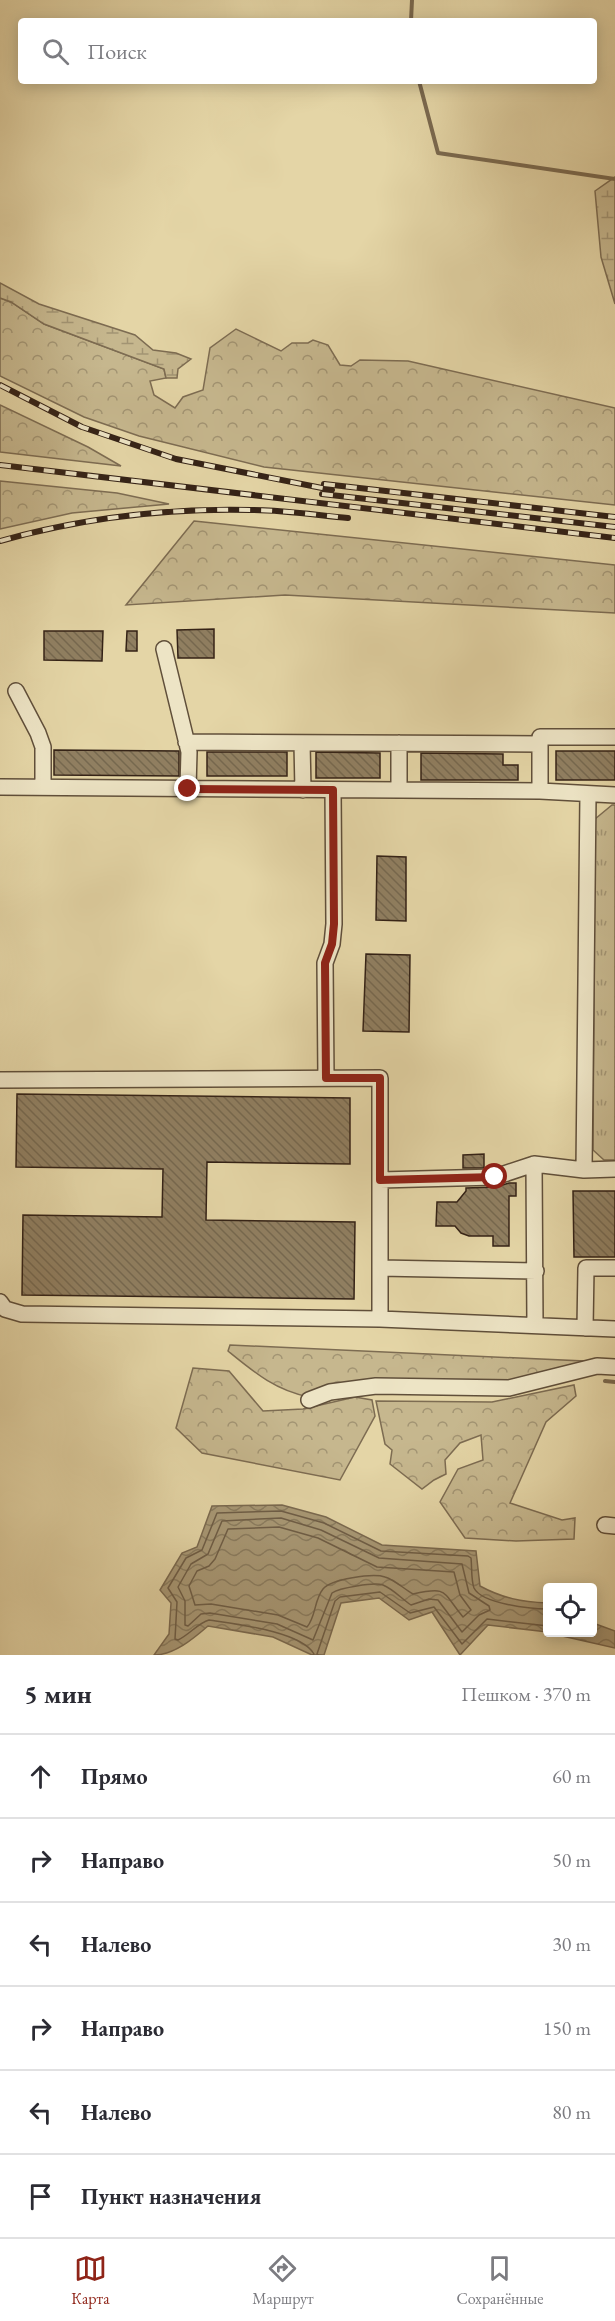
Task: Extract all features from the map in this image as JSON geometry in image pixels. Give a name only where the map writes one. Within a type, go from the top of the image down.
[{"type":"lane","points":[[164,649],[189,752],[188,789]]},
{"type":"lane","points":[[16,691],[39,733],[43,747],[43,788]]},
{"type":"lane","points":[[540,791],[540,737],[615,737]]},
{"type":"lane","points":[[186,742],[540,744]]},
{"type":"lane","points":[[302,742],[303,790]]},
{"type":"lane","points":[[399,743],[399,790]]},
{"type":"lane","points":[[0,787],[540,791],[615,795]]},
{"type":"lane","points":[[326,1078],[325,963],[332,944],[334,924],[333,790]]},
{"type":"lane","points":[[584,1170],[588,795]]},
{"type":"lane","points":[[0,1080],[380,1078],[380,1319]]},
{"type":"lane","points":[[380,1180],[495,1177],[534,1164],[584,1170],[615,1169]]},
{"type":"lane","points":[[534,1164],[535,1324]]},
{"type":"lane","points":[[380,1268],[536,1271]]},
{"type":"lane","points":[[585,1328],[585,1268],[615,1268]]},
{"type":"lane","points":[[0,1302],[5,1309],[22,1314],[380,1319],[615,1329]]},
{"type":"lane","points":[[309,1400],[330,1392],[376,1386],[509,1388],[597,1366],[615,1367]]},
{"type":"green space","points":[[615,177],[615,304],[601,257],[595,191]]},
{"type":"green space","points":[[0,283],[39,304],[135,335],[153,350],[176,353],[191,359],[178,369],[177,378],[166,378],[164,369],[44,324],[11,302],[0,298]]},
{"type":"green space","points":[[0,298],[11,302],[44,324],[164,369],[166,378],[150,381],[154,395],[175,408],[183,397],[203,390],[210,348],[236,329],[281,351],[292,343],[308,343],[313,340],[328,345],[340,365],[351,366],[360,360],[408,361],[615,408],[615,505],[264,467],[139,436],[84,417],[0,376]]},
{"type":"green space","points":[[0,405],[88,447],[121,466],[0,452]]},
{"type":"green space","points":[[0,481],[117,493],[169,504],[72,513],[0,529]]},
{"type":"green space","points":[[194,521],[615,565],[615,613],[285,595],[126,605]]},
{"type":"green space","points":[[615,805],[615,1160],[604,1160],[593,1150],[595,819]]},
{"type":"green space","points":[[230,1345],[583,1361],[566,1372],[510,1386],[309,1397],[286,1390],[266,1380],[228,1351]]},
{"type":"green space","points":[[193,1368],[229,1371],[263,1411],[303,1409],[355,1397],[372,1400],[375,1416],[340,1480],[202,1453],[176,1428]]},
{"type":"green space","points":[[574,1385],[576,1396],[546,1422],[510,1503],[562,1520],[575,1518],[574,1539],[516,1541],[465,1538],[440,1502],[458,1469],[483,1460],[481,1435],[460,1443],[445,1460],[446,1474],[422,1489],[390,1464],[392,1450],[385,1444],[376,1401],[492,1402]]},
{"type":"water","points":[[282,1505],[326,1517],[382,1545],[476,1551],[480,1586],[512,1599],[543,1603],[543,1632],[488,1625],[460,1655],[432,1612],[409,1620],[379,1598],[341,1603],[324,1655],[312,1655],[273,1637],[208,1626],[176,1649],[154,1655],[169,1634],[171,1603],[160,1590],[182,1553],[197,1547],[212,1506]]},
{"type":"water","points":[[597,1624],[615,1631],[615,1648],[567,1637],[597,1637]]},
{"type":"building","points":[[214,629],[214,658],[178,658],[177,630]]},
{"type":"building","points":[[44,631],[103,631],[102,661],[44,660]]},
{"type":"building","points":[[127,631],[137,631],[137,651],[126,651]]},
{"type":"building","points":[[54,750],[179,751],[179,776],[54,775]]},
{"type":"building","points":[[556,751],[615,751],[615,780],[556,780]]},
{"type":"building","points":[[207,752],[287,752],[287,776],[207,776]]},
{"type":"building","points":[[316,752],[380,753],[380,778],[316,778]]},
{"type":"building","points":[[421,753],[503,754],[503,765],[518,765],[518,780],[421,780]]},
{"type":"building","points":[[377,856],[406,857],[406,921],[376,920]]},
{"type":"building","points":[[366,954],[410,955],[409,1032],[363,1031]]},
{"type":"building","points":[[17,1094],[350,1098],[350,1164],[207,1162],[206,1220],[355,1222],[354,1299],[22,1295],[23,1215],[162,1217],[163,1169],[16,1167]]},
{"type":"building","points":[[484,1154],[484,1168],[463,1168],[463,1155]]},
{"type":"building","points":[[516,1183],[516,1196],[509,1196],[509,1246],[493,1246],[493,1236],[469,1236],[461,1233],[455,1226],[436,1226],[437,1202],[457,1202],[466,1188],[496,1187]]},
{"type":"building","points":[[573,1191],[615,1191],[615,1257],[574,1257]]},
{"type":"waterway","points":[[411,18],[412,0]]},
{"type":"waterway","points":[[420,84],[438,153],[615,179]]},
{"type":"waterway","points":[[605,1381],[615,1382]]},
{"type":"railway","points":[[0,385],[82,427],[176,459],[332,490]]},
{"type":"railway","points":[[0,465],[615,538]]},
{"type":"railway","points":[[324,484],[615,517]]},
{"type":"railway","points":[[322,494],[615,527]]},
{"type":"railway","points":[[0,541],[62,526],[156,513],[263,510],[348,518]]},
{"type":"route","points":[[188,789],[333,790],[334,924],[332,944],[325,963],[326,1078],[380,1078],[380,1180],[495,1177]]}]
